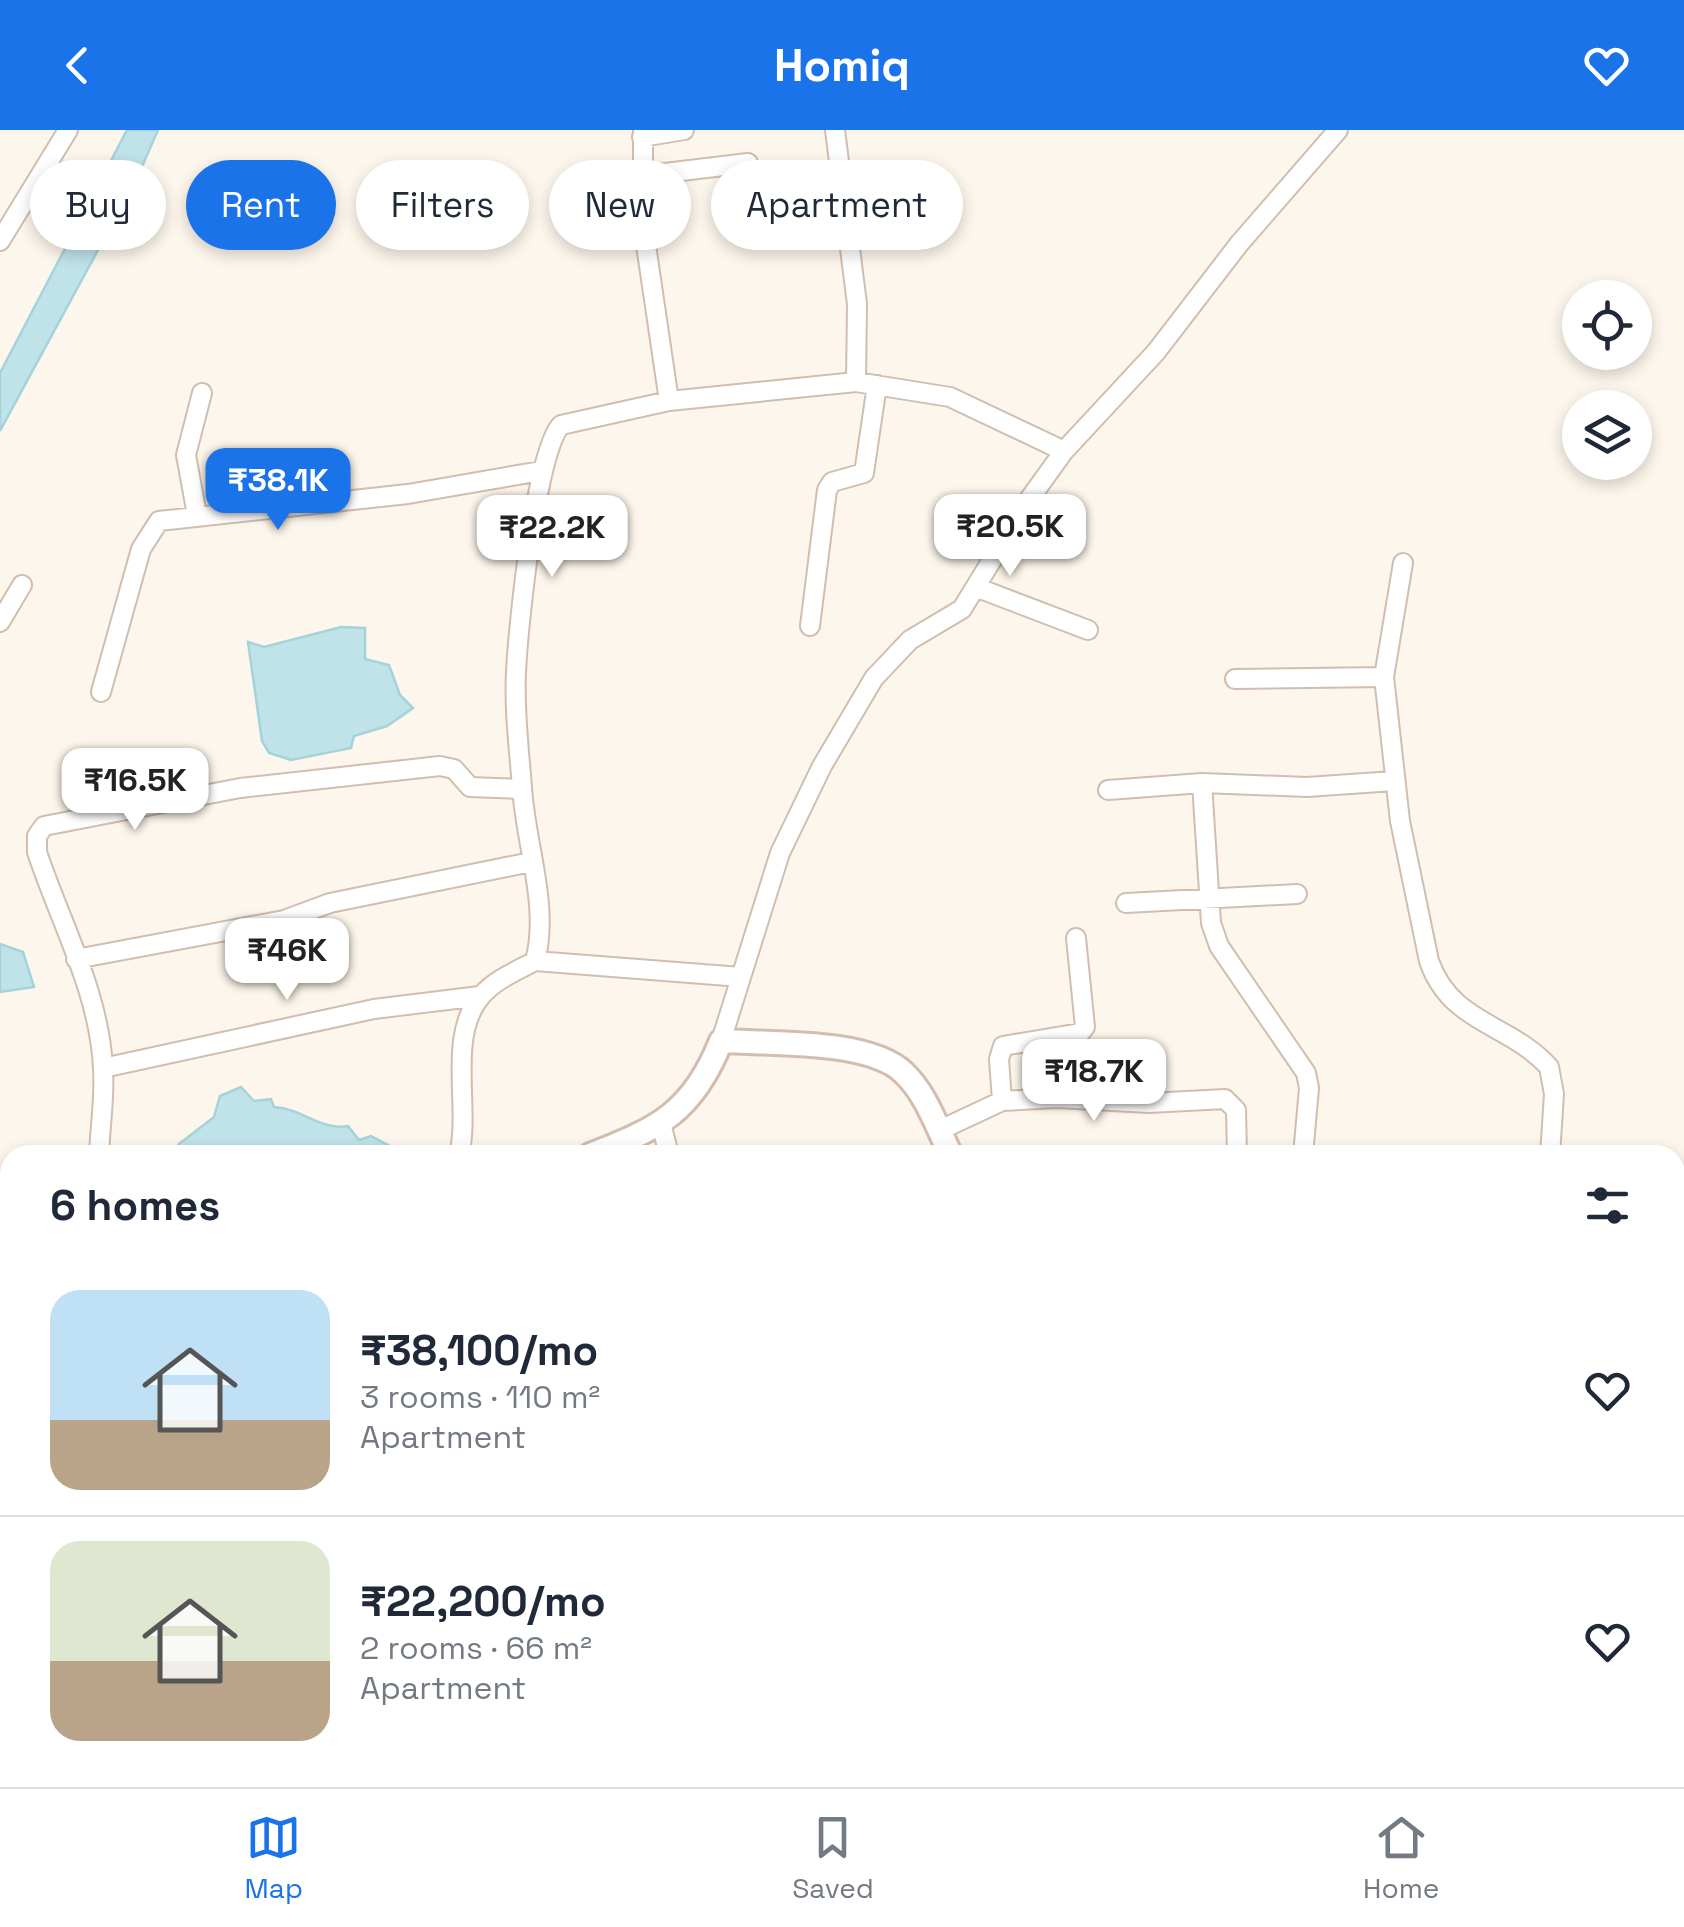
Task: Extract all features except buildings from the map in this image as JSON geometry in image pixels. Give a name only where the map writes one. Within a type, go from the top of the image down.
[{"type":"street","points":[[0,241],[68,130]]},
{"type":"street","points":[[641,160],[643,134],[684,130]]},
{"type":"street","points":[[835,130],[857,304],[856,382]]},
{"type":"street","points":[[613,1145],[662,1124],[696,1092],[721,1041],[780,854],[862,695],[887,660],[910,640],[962,610],[1028,501],[1064,451],[1156,352],[1239,244],[1338,130]]},
{"type":"street","points":[[650,250],[669,401]]},
{"type":"street","points":[[535,961],[540,921],[522,788],[516,672],[541,472],[551,437],[561,425],[669,401],[856,382],[950,397],[1064,451]]},
{"type":"street","points":[[810,626],[827,490],[832,482],[864,473],[877,385]]},
{"type":"street","points":[[197,515],[186,455],[202,393]]},
{"type":"street","points":[[102,692],[146,536],[159,521],[408,494],[541,472]]},
{"type":"street","points":[[1404,562],[1384,677],[1394,782],[1436,980],[1452,1002],[1549,1066],[1554,1094],[1551,1145]]},
{"type":"street","points":[[0,622],[22,585]]},
{"type":"street","points":[[978,588],[1088,630]]},
{"type":"street","points":[[1236,679],[1384,677]]},
{"type":"street","points":[[99,1145],[103,1068],[94,1015],[38,852],[37,836],[52,823],[240,788],[440,766],[454,769],[470,787],[522,788]]},
{"type":"street","points":[[1108,790],[1202,783],[1307,787],[1394,782]]},
{"type":"street","points":[[1202,783],[1211,922],[1224,956],[1306,1073],[1310,1088],[1304,1145]]},
{"type":"street","points":[[76,959],[284,920],[330,902],[531,862]]},
{"type":"street","points":[[1126,903],[1298,894]]},
{"type":"street","points":[[1002,1100],[998,1059],[1003,1046],[1080,1033],[1085,1026],[1076,938]]},
{"type":"street","points":[[103,1068],[374,1009],[480,996],[535,961],[741,978]]},
{"type":"street","points":[[461,1145],[465,1122],[465,1040],[480,996]]},
{"type":"street","points":[[721,1041],[873,1056],[902,1071],[920,1092],[946,1145]]},
{"type":"street","points":[[938,1131],[1002,1100],[1057,1098],[1162,1103],[1225,1099],[1236,1110],[1237,1145]]},
{"type":"street","points":[[662,1124],[666,1145]]},
{"type":"water","points":[[127,130],[158,130],[145,160],[111,160]]},
{"type":"water","points":[[64,250],[98,250],[0,431],[0,373]]},
{"type":"water","points":[[341,627],[365,628],[365,659],[389,665],[400,695],[413,708],[387,726],[354,736],[351,748],[291,760],[269,753],[262,741],[248,642],[264,647]]},
{"type":"water","points":[[0,944],[23,952],[34,987],[0,992]]},
{"type":"water","points":[[241,1087],[254,1101],[271,1099],[274,1107],[329,1125],[348,1126],[359,1140],[371,1136],[388,1145],[179,1145],[214,1117],[220,1096]]}]
